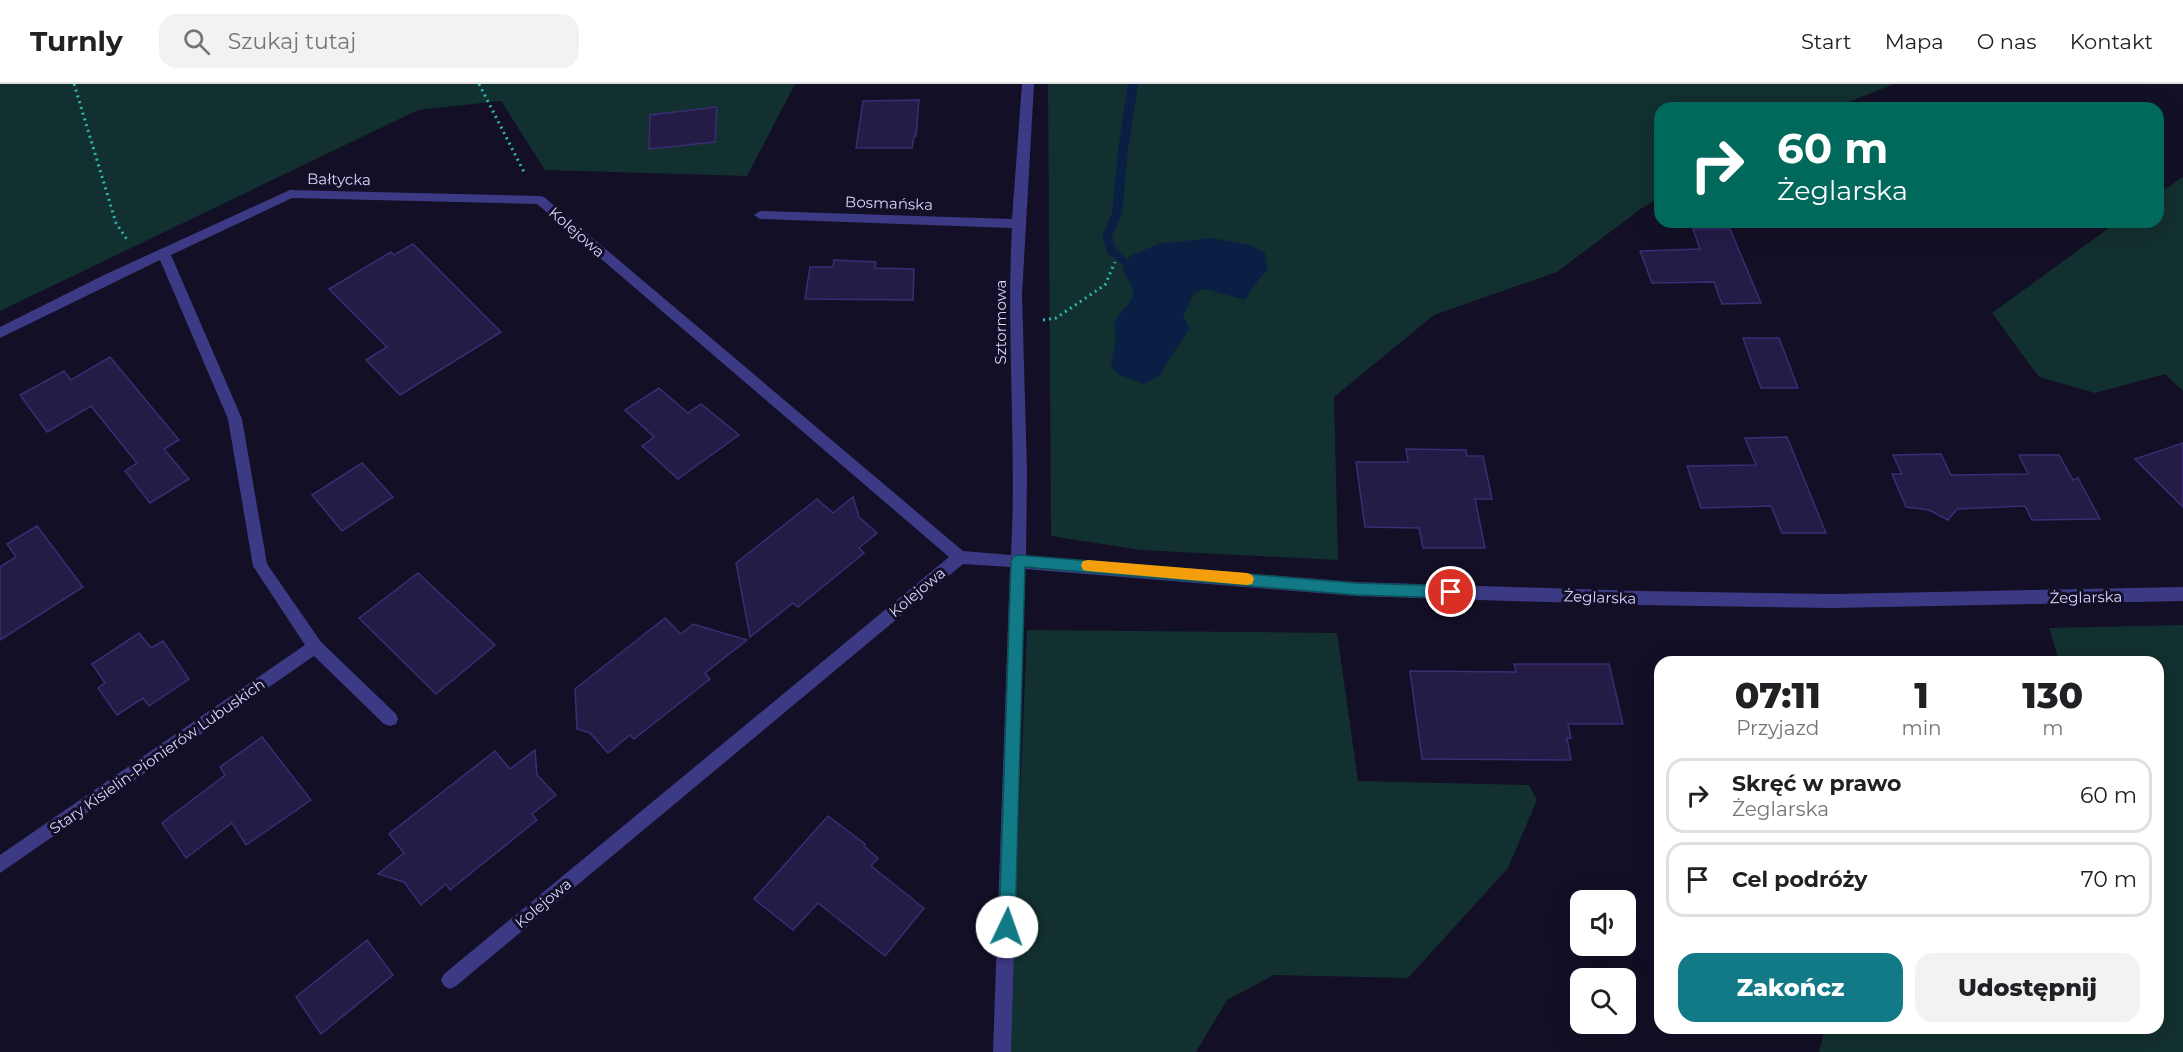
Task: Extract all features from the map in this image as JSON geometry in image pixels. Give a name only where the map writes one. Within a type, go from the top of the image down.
[{"type":"street","name":"Sztormowa","points":[[1018,561],[1022,517],[1016,323],[1016,224],[1029,84]]},
{"type":"street","name":"Bałtycka","points":[[0,333],[290,194],[540,201]]},
{"type":"street","name":"Kolejowa","points":[[450,980],[960,556],[540,201]]},
{"type":"street","name":"Bosmańska","points":[[760,215],[1016,224]]},
{"type":"street","points":[[164,254],[235,419],[260,566],[315,647],[390,719]]},
{"type":"street","name":"Żeglarska","points":[[960,556],[1356,589],[1628,598],[1834,601],[2183,594]]},
{"type":"street","points":[[1002,1052],[1018,561]]},
{"type":"street","name":"Stary Kisielin-Pionierów Lubuskich","points":[[0,865],[315,647]]},
{"type":"path","points":[[74,84],[116,223],[142,263]]},
{"type":"path","points":[[479,84],[540,201]]},
{"type":"path","points":[[1016,323],[1056,318],[1072,309],[1105,285],[1115,262]]},
{"type":"green space","points":[[0,84],[795,84],[747,176],[545,170],[501,101],[418,110],[0,311]]},
{"type":"green space","points":[[1048,84],[1894,84],[1849,102],[1654,102],[1654,201],[1557,272],[1434,315],[1334,397],[1338,560],[1141,550],[1051,536]]},
{"type":"green space","points":[[2183,177],[2183,391],[2165,374],[2095,393],[2039,377],[1992,313],[2109,228],[2164,228],[2164,190]]},
{"type":"green space","points":[[2183,625],[2183,1052],[1819,1052],[1824,1034],[2164,1034],[2164,656],[2057,656],[2049,628]]},
{"type":"green space","points":[[1027,630],[1337,633],[1358,781],[1529,785],[1537,800],[1508,868],[1408,978],[1274,975],[1227,1000],[1196,1052],[1009,1052]]},
{"type":"water","points":[[1212,238],[1251,245],[1265,253],[1268,270],[1245,300],[1205,289],[1194,293],[1183,316],[1189,328],[1162,374],[1144,384],[1119,375],[1111,367],[1116,337],[1114,323],[1133,294],[1129,280],[1122,270],[1130,256],[1158,244]]},
{"type":"building","points":[[919,100],[916,136],[914,136],[912,148],[856,148],[863,101]]},
{"type":"building","points":[[717,107],[715,142],[649,149],[650,115]]},
{"type":"building","points":[[1693,229],[1730,229],[1761,303],[1722,304],[1714,282],[1652,283],[1640,251],[1700,249]]},
{"type":"building","points":[[413,244],[501,332],[400,395],[366,360],[387,347],[329,289],[391,252],[394,255]]},
{"type":"building","points":[[834,260],[876,262],[875,268],[914,269],[913,300],[805,299],[810,267],[833,267]]},
{"type":"building","points":[[1743,338],[1779,338],[1798,388],[1761,388]]},
{"type":"building","points":[[110,357],[179,440],[164,449],[189,479],[150,503],[125,471],[137,463],[91,406],[47,432],[20,395],[64,371],[71,380]]},
{"type":"building","points":[[659,388],[688,413],[701,404],[739,435],[678,479],[642,446],[654,437],[625,410]]},
{"type":"building","points":[[1787,437],[1826,533],[1782,533],[1771,506],[1701,508],[1687,466],[1756,465],[1745,438]]},
{"type":"building","points":[[2183,443],[2183,507],[2135,459]]},
{"type":"building","points":[[1406,449],[1466,450],[1467,456],[1483,456],[1492,499],[1475,499],[1485,548],[1423,548],[1419,528],[1365,527],[1356,462],[1408,462]]},
{"type":"building","points":[[1941,454],[1951,475],[2028,474],[2019,455],[2059,455],[2073,480],[2078,478],[2100,519],[2032,520],[2025,506],[1957,509],[1948,520],[1929,510],[1906,507],[1892,474],[1902,474],[1893,455]]},
{"type":"building","points":[[362,463],[393,497],[342,531],[312,495]]},
{"type":"building","points":[[853,497],[859,517],[877,533],[859,548],[864,553],[798,607],[793,603],[750,637],[736,563],[817,499],[833,513]]},
{"type":"building","points":[[37,526],[83,587],[0,640],[0,567],[16,557],[7,544]]},
{"type":"building","points":[[418,573],[495,645],[436,694],[359,618]]},
{"type":"building","points":[[665,618],[681,634],[693,624],[747,640],[705,673],[710,679],[634,739],[630,735],[608,753],[590,733],[577,729],[575,689]]},
{"type":"building","points":[[139,633],[151,648],[163,641],[189,679],[149,706],[143,698],[117,715],[98,688],[105,683],[92,664]]},
{"type":"building","points":[[1514,664],[1609,664],[1623,724],[1568,724],[1571,738],[1567,738],[1571,760],[1422,759],[1410,671],[1516,672]]},
{"type":"building","points":[[262,737],[311,800],[246,845],[232,823],[186,858],[162,823],[225,775],[220,767]]},
{"type":"building","points":[[535,750],[537,775],[556,795],[532,814],[537,820],[450,890],[446,884],[421,905],[404,882],[378,874],[404,853],[389,834],[495,751],[510,769]]},
{"type":"building","points":[[828,816],[865,844],[864,846],[878,858],[871,866],[924,908],[885,956],[818,903],[793,930],[754,899]]},
{"type":"building","points":[[367,940],[393,975],[321,1034],[296,997]]},
{"type":"waterway","points":[[1126,263],[1112,251],[1107,237],[1117,213],[1123,150],[1133,84]]},
{"type":"slow traffic","points":[[1088,565],[1247,579]]},
{"type":"route","points":[[1007,927],[1018,561],[1356,589],[1451,592]]}]
